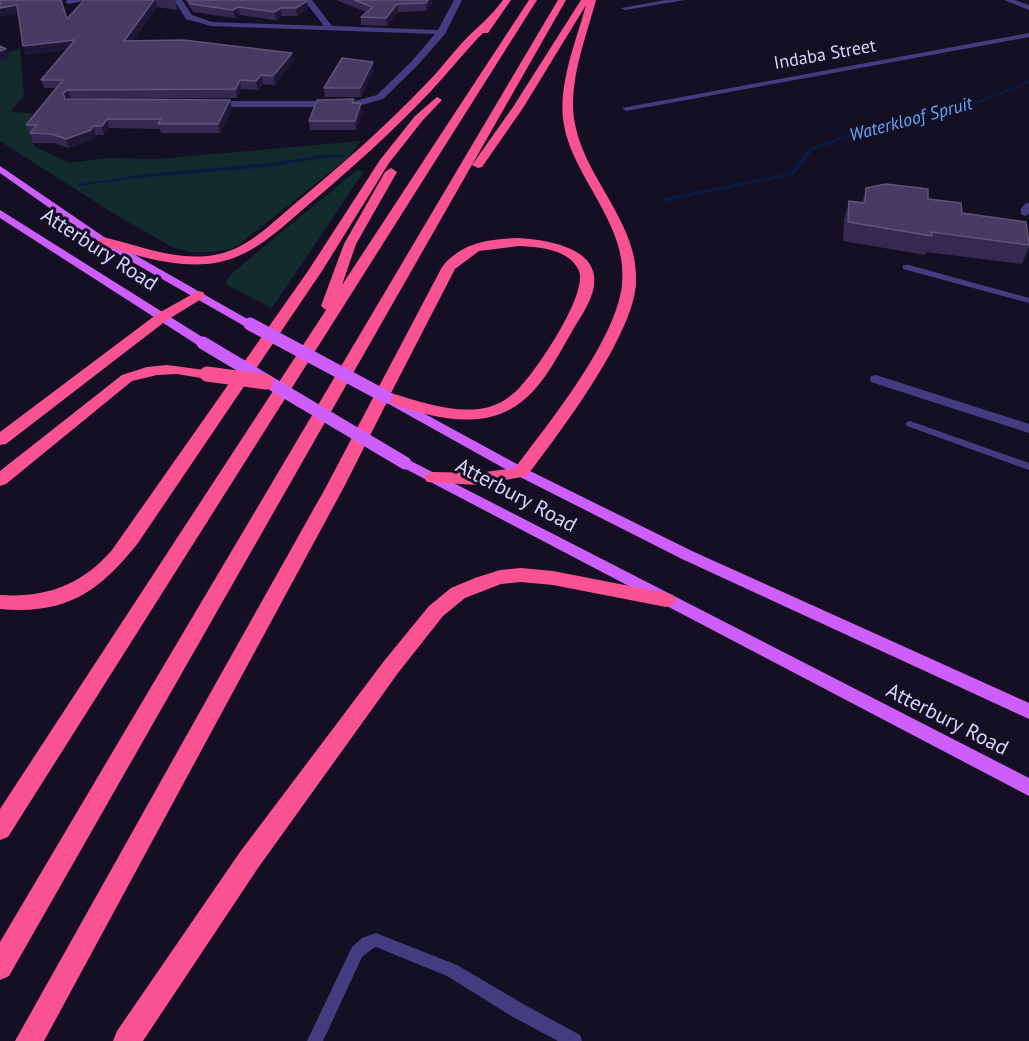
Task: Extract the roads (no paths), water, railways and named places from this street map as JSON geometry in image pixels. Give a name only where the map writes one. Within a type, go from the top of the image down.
[{"type":"highway","points":[[324,322],[336,278],[350,244],[437,100],[507,0]]},
{"type":"highway","points":[[0,829],[533,0]]},
{"type":"highway","points":[[0,967],[562,0]]},
{"type":"highway","points":[[426,235],[512,117],[585,0]]},
{"type":"highway","points":[[433,478],[476,481],[521,472],[555,427],[607,343],[623,311],[629,285],[628,261],[618,229],[583,159],[569,123],[570,88],[592,0]]},
{"type":"highway","points":[[103,241],[142,253],[185,260],[214,259],[235,254],[283,220],[342,170],[430,87],[474,34],[491,22]]},
{"type":"highway","points":[[0,602],[31,603],[60,597],[103,572],[132,538],[315,271],[384,162],[419,118],[437,100]]},
{"type":"highway","points":[[29,1041],[335,487],[450,267],[461,255],[474,248],[490,244],[529,242],[544,244],[571,254],[586,272],[584,293],[534,380],[507,405],[471,414],[452,414],[386,397]]},
{"type":"highway","points":[[0,440],[162,317],[198,295]]},
{"type":"highway","points":[[0,480],[128,378],[140,373],[162,369],[266,382]]},
{"type":"highway","points":[[127,1041],[249,860],[392,667],[436,611],[458,593],[500,577],[520,575],[553,578],[666,600]]},
{"type":"main road","name":"Atterbury Road","points":[[0,169],[103,241],[521,472],[687,555],[1029,711]]},
{"type":"main road","name":"Atterbury Road","points":[[0,213],[202,343],[405,463],[1029,787]]},
{"type":"street","points":[[69,2],[83,0]]},
{"type":"street","points":[[177,0],[189,16],[211,24],[442,32]]},
{"type":"street","points":[[308,0],[330,29]]},
{"type":"street","points":[[198,104],[336,104],[374,100],[380,97],[427,52],[442,32],[458,0]]},
{"type":"street","points":[[625,8],[681,0]]},
{"type":"street","points":[[1008,0],[1029,8]]},
{"type":"street","name":"Indaba Street","points":[[626,108],[1029,34]]},
{"type":"street","points":[[876,379],[1029,429]]},
{"type":"lane","points":[[1025,214],[1029,206]]},
{"type":"lane","points":[[906,267],[1029,301]]},
{"type":"lane","points":[[910,424],[1029,467]]},
{"type":"lane","points":[[315,1041],[357,952],[367,943],[376,940],[452,970],[574,1041]]},
{"type":"waterway","name":"Waterkloof Spruit","points":[[663,200],[792,174],[810,150],[880,124],[978,102],[1029,82]]},
{"type":"waterway","points":[[80,185],[147,175],[270,165],[323,156],[345,156]]}]
